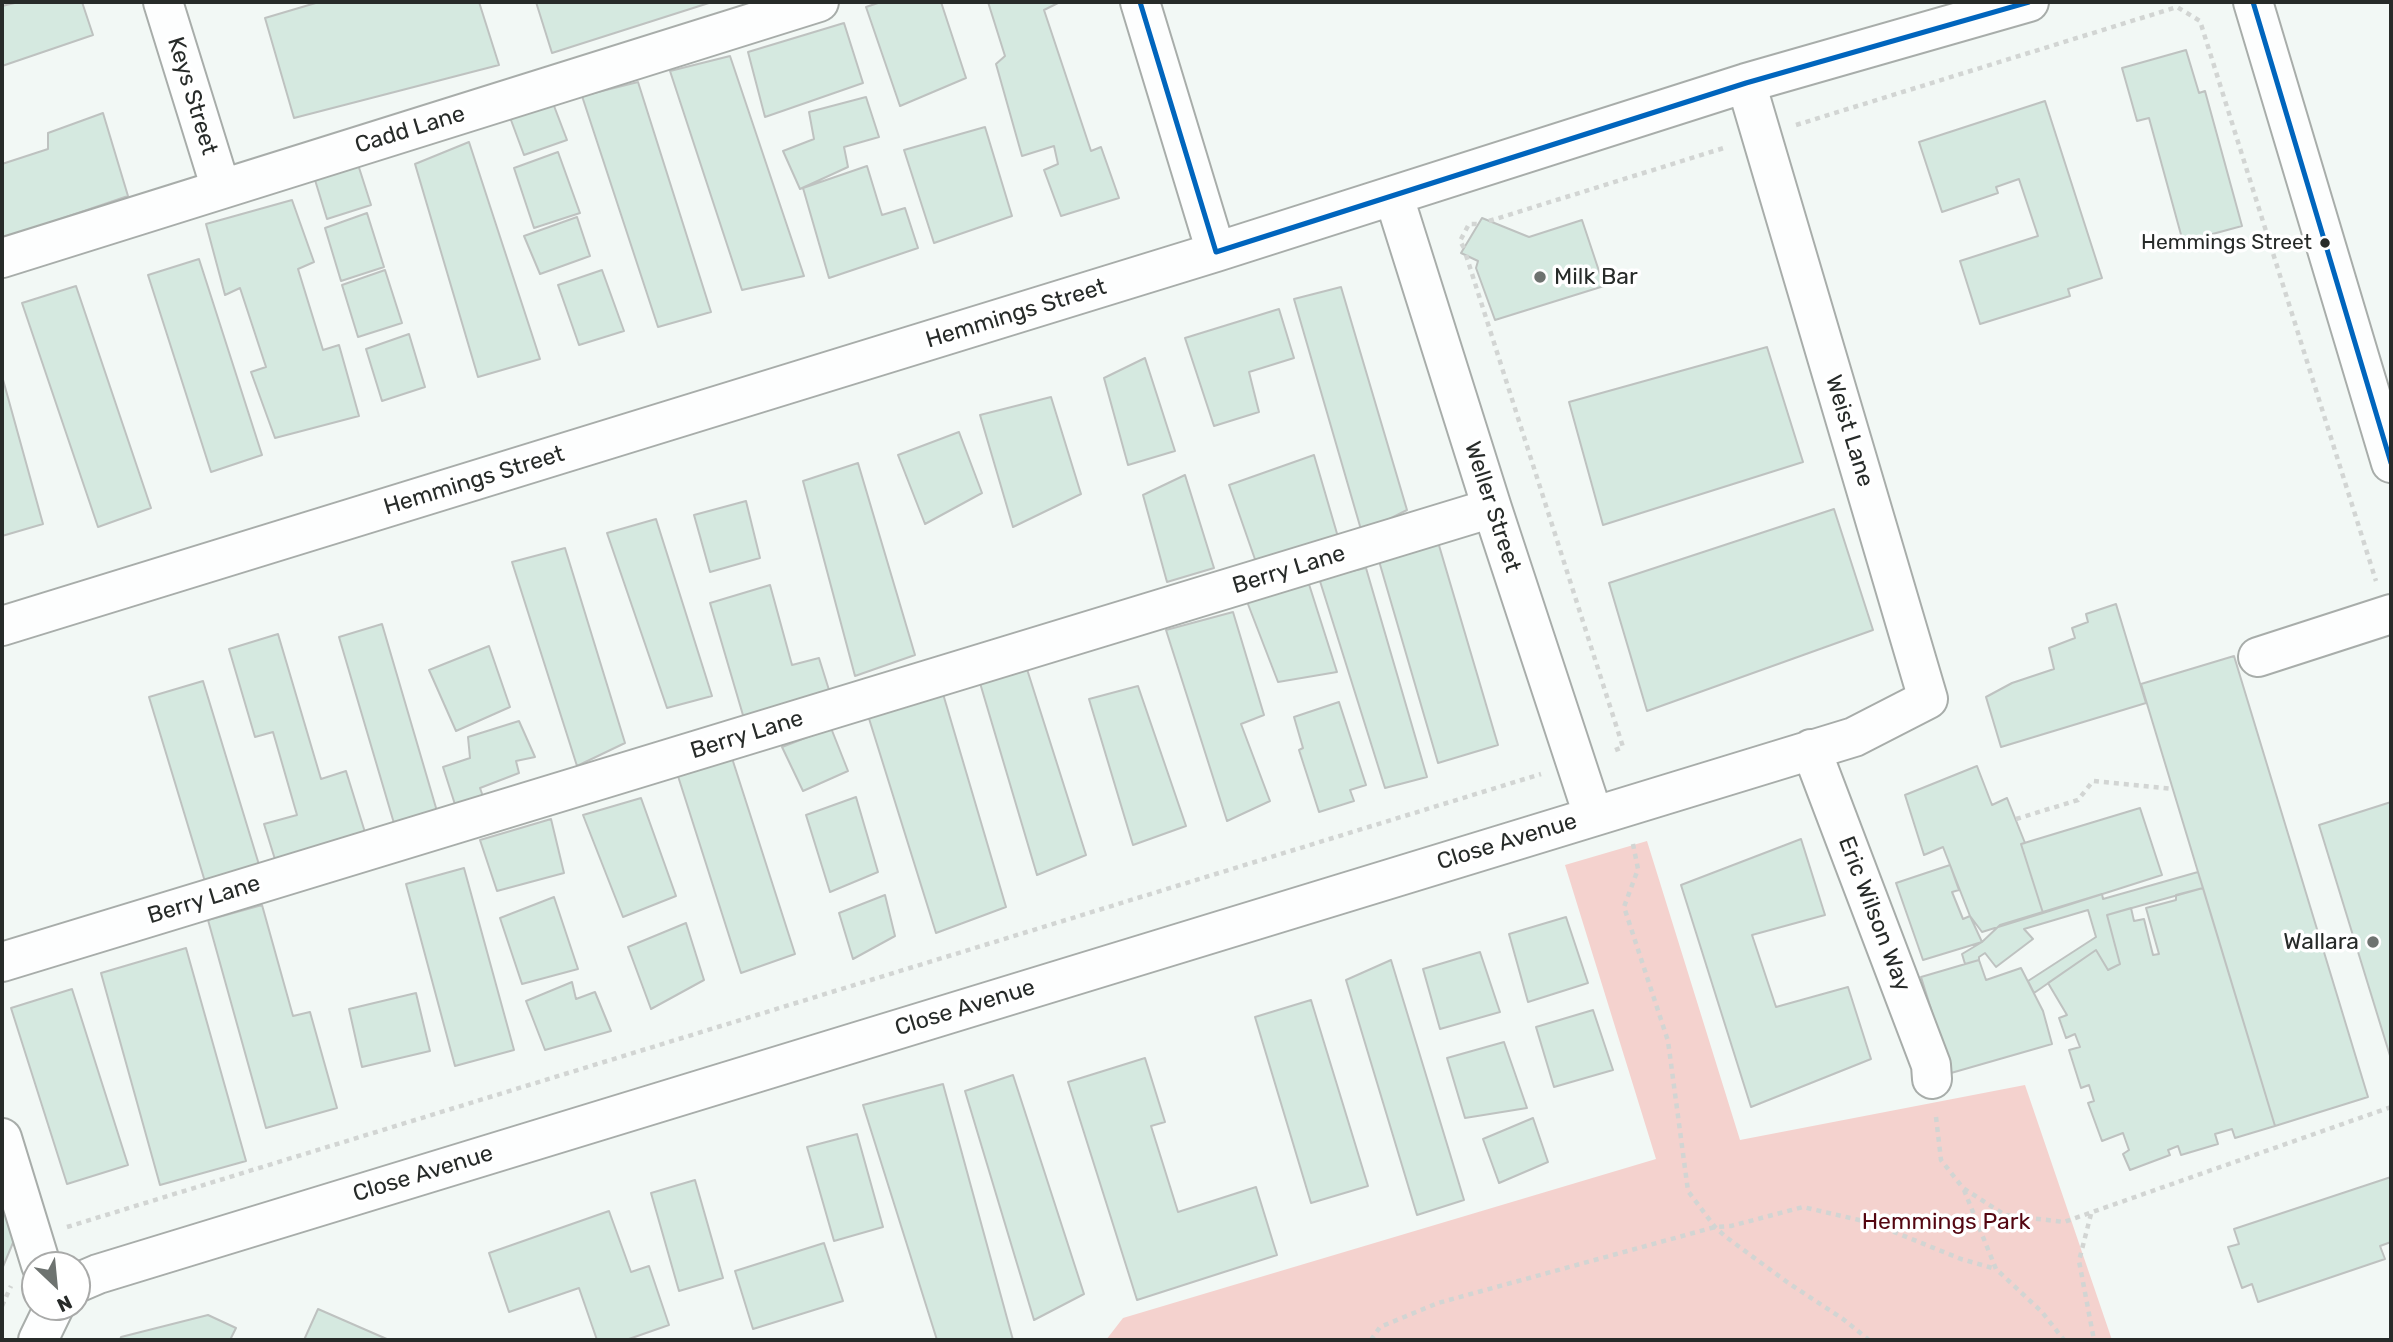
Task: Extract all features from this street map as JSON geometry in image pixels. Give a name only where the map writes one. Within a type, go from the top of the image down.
[{"type":"street","name":"Keys Street","points":[[163,2],[221,190]]},
{"type":"street","name":"Cadd Lane","points":[[2,258],[819,2]]},
{"type":"street","points":[[1140,2],[1216,253]]},
{"type":"street","name":"Hemmings Street","points":[[2,626],[1216,253],[1746,83],[2029,2]]},
{"type":"street","points":[[2253,2],[2391,463]]},
{"type":"street","name":"Weist Lane","points":[[1746,83],[1928,699],[1854,737]]},
{"type":"street","name":"Weller Street","points":[[1394,197],[1593,816]]},
{"type":"street","name":"Berry Lane","points":[[2,962],[1492,508]]},
{"type":"street","points":[[2258,657],[2385,602]]},
{"type":"street","name":"Close Avenue","points":[[91,1284],[111,1270],[1854,737]]},
{"type":"street","name":"Eric Wilson Way","points":[[1811,749],[1931,1065],[1932,1080]]},
{"type":"street","points":[[2,1138],[37,1251]]},
{"type":"path","points":[[1793,126],[2177,7],[2200,21],[2385,602]]},
{"type":"path","points":[[1489,221],[1727,147]]},
{"type":"path","points":[[1464,248],[1460,241],[1469,224],[1479,224]]},
{"type":"path","points":[[37,1251],[1623,747],[1466,256]]},
{"type":"path","points":[[2016,819],[2078,800],[2093,781],[2173,789]]},
{"type":"path","points":[[1593,816],[1632,835],[1638,869],[1624,907],[1668,1041],[1688,1191],[1715,1227],[1869,1340]]},
{"type":"path","points":[[1932,1080],[1941,1160],[1963,1188],[1996,1269],[2042,1312],[2064,1340]]},
{"type":"path","points":[[1963,1188],[2005,1215],[2064,1222],[2391,1107]]},
{"type":"path","points":[[1371,1340],[1380,1327],[1438,1303],[1715,1227],[1731,1226],[1803,1207],[1872,1223],[1961,1259],[1996,1269]]},
{"type":"path","points":[[2091,1213],[2079,1261],[2094,1340]]},
{"type":"path","points":[[2,1306],[21,1276]]},
{"type":"green space","name":"Hemmings Park","points":[[1647,841],[1740,1140],[2025,1085],[2112,1340],[1106,1340],[1123,1318],[1656,1159],[1565,865]]},
{"type":"building","points":[[19,2],[82,2],[93,35],[2,66],[2,6]]},
{"type":"building","points":[[319,2],[479,2],[499,65],[294,118],[265,18]]},
{"type":"building","points":[[536,2],[712,2],[552,53]]},
{"type":"building","points":[[881,2],[941,2],[966,78],[900,106],[866,7]]},
{"type":"building","points":[[988,2],[1060,2],[1044,10],[1091,151],[1101,147],[1119,198],[1061,216],[1044,170],[1058,164],[1054,146],[1022,156],[996,64],[1005,56]]},
{"type":"building","points":[[844,23],[863,83],[765,117],[748,52]]},
{"type":"building","points":[[2186,50],[2199,93],[2205,91],[2242,226],[2183,242],[2149,118],[2137,121],[2122,68]]},
{"type":"building","points":[[730,56],[804,276],[742,290],[670,71]]},
{"type":"building","points":[[638,82],[711,312],[658,327],[582,96]]},
{"type":"building","points":[[866,97],[879,137],[844,147],[848,167],[800,189],[783,151],[814,139],[809,112]]},
{"type":"building","points":[[551,98],[567,140],[524,155],[508,112]]},
{"type":"building","points":[[2045,101],[2102,278],[2068,289],[2070,296],[1980,324],[1960,261],[2038,236],[2019,179],[1996,187],[1998,193],[1942,212],[1919,142]]},
{"type":"building","points":[[103,113],[128,196],[2,239],[2,164],[48,149],[48,133]]},
{"type":"building","points":[[985,127],[1012,216],[934,243],[904,150]]},
{"type":"building","points":[[469,142],[540,359],[478,377],[415,164]]},
{"type":"building","points":[[354,152],[371,205],[327,219],[311,167]]},
{"type":"building","points":[[558,152],[580,213],[534,228],[514,168]]},
{"type":"building","points":[[867,166],[882,215],[905,208],[918,248],[829,278],[803,188]]},
{"type":"building","points":[[292,200],[314,262],[298,269],[323,350],[339,345],[359,416],[275,438],[251,372],[266,367],[240,288],[225,295],[206,224]]},
{"type":"building","points":[[367,213],[384,267],[341,281],[325,228]]},
{"type":"building","points":[[577,217],[590,256],[540,274],[524,236]]},
{"type":"building","name":"Milk Bar","points":[[1482,218],[1529,237],[1582,220],[1604,286],[1495,320],[1476,268],[1478,261],[1461,253]]},
{"type":"building","points":[[199,259],[262,455],[211,472],[148,275]]},
{"type":"building","points":[[385,270],[402,323],[358,337],[342,285]]},
{"type":"building","points":[[602,270],[624,331],[579,345],[558,285]]},
{"type":"building","points":[[76,286],[151,508],[98,527],[22,303]]},
{"type":"building","points":[[1341,287],[1407,510],[1362,533],[1294,299]]},
{"type":"building","points":[[1279,309],[1294,358],[1249,372],[1259,412],[1214,426],[1185,338]]},
{"type":"building","points":[[409,334],[425,387],[382,401],[366,349]]},
{"type":"building","points":[[1767,347],[1803,462],[1603,525],[1569,402]]},
{"type":"building","points":[[1145,358],[1175,451],[1128,465],[1104,378]]},
{"type":"building","points":[[2,376],[43,524],[2,536]]},
{"type":"building","points":[[1051,397],[1081,494],[1013,527],[980,415]]},
{"type":"building","points":[[959,432],[982,493],[925,524],[898,455]]},
{"type":"building","points":[[1314,455],[1338,537],[1257,565],[1229,485]]},
{"type":"building","points":[[858,463],[915,655],[855,676],[803,481]]},
{"type":"building","points":[[1185,475],[1214,568],[1167,582],[1143,495]]},
{"type":"building","points":[[746,501],[760,558],[710,572],[694,515]]},
{"type":"building","points":[[1834,509],[1873,630],[1647,711],[1609,583]]},
{"type":"building","points":[[656,519],[712,696],[667,708],[607,533]]},
{"type":"building","points":[[1438,542],[1498,745],[1438,763],[1379,561]]},
{"type":"building","points":[[565,548],[625,743],[577,766],[512,562]]},
{"type":"building","points":[[1366,568],[1427,777],[1385,788],[1319,578]]},
{"type":"building","points":[[1307,578],[1337,672],[1278,682],[1246,599]]},
{"type":"building","points":[[770,585],[792,665],[819,658],[829,690],[745,722],[710,603]]},
{"type":"building","points":[[2116,604],[2146,703],[2001,747],[1986,697],[2012,683],[2054,669],[2049,648],[2075,638],[2072,628],[2088,622],[2086,614]]},
{"type":"building","points":[[1233,612],[1264,715],[1241,724],[1270,801],[1227,821],[1166,630]]},
{"type":"building","points":[[382,624],[439,818],[396,830],[339,637]]},
{"type":"building","points":[[278,634],[321,779],[346,771],[368,842],[278,869],[264,824],[297,815],[273,732],[255,737],[229,649]]},
{"type":"building","points":[[489,646],[510,707],[456,731],[429,670]]},
{"type":"building","points":[[2234,656],[2368,1097],[2275,1126],[2141,684]]},
{"type":"building","points":[[1026,666],[1086,855],[1037,875],[980,683]]},
{"type":"building","points":[[203,681],[260,868],[206,885],[149,697]]},
{"type":"building","points":[[1138,686],[1186,826],[1133,845],[1089,699]]},
{"type":"building","points":[[941,687],[1006,907],[936,933],[866,709]]},
{"type":"building","points":[[1339,702],[1366,785],[1350,790],[1354,801],[1319,812],[1299,750],[1303,748],[1294,717]]},
{"type":"building","points":[[519,721],[535,757],[516,761],[519,773],[480,788],[487,808],[459,817],[443,767],[470,758],[468,737]]},
{"type":"building","points":[[831,728],[848,771],[803,791],[782,747]]},
{"type":"building","points":[[731,755],[795,954],[741,973],[677,773]]},
{"type":"building","points":[[1977,766],[1992,805],[2007,798],[2025,843],[2021,844],[2043,913],[1982,932],[1970,916],[1943,847],[1924,855],[1905,795]]},
{"type":"building","points":[[856,797],[878,872],[830,892],[806,815]]},
{"type":"building","points":[[641,798],[676,896],[623,917],[583,815]]},
{"type":"building","name":"Wallara","points":[[2391,802],[2391,1059],[2319,825]]},
{"type":"building","points":[[2140,808],[2162,875],[2043,913],[2021,844]]},
{"type":"building","points":[[551,819],[564,873],[497,891],[480,840]]},
{"type":"building","points":[[1801,839],[1825,915],[1752,935],[1776,1007],[1848,987],[1871,1059],[1751,1107],[1681,885]]},
{"type":"building","points":[[1950,865],[1959,890],[1952,892],[1963,919],[1970,916],[1982,942],[1923,960],[1896,883]]},
{"type":"building","points":[[464,868],[514,1050],[455,1066],[406,884]]},
{"type":"building","points":[[2198,872],[2203,888],[2107,915],[2120,964],[2108,970],[2096,950],[2034,993],[2028,981],[2096,937],[2088,910],[2024,929],[2033,939],[1996,967],[1985,953],[1979,960],[1965,964],[1962,954],[1982,942],[2000,925],[2102,894],[2103,899]]},
{"type":"building","points":[[2203,888],[2275,1126],[2235,1138],[2232,1129],[2215,1134],[2218,1144],[2181,1155],[2178,1146],[2168,1150],[2170,1155],[2130,1170],[2123,1154],[2129,1150],[2123,1133],[2102,1141],[2088,1103],[2094,1101],[2089,1085],[2081,1088],[2069,1050],[2080,1047],[2075,1034],[2066,1038],[2059,1018],[2067,1015],[2048,983],[2096,950],[2108,970],[2120,964],[2107,915],[2131,908],[2134,921],[2144,919],[2153,955],[2159,954],[2146,908],[2176,900],[2176,895]]},
{"type":"building","points":[[885,895],[895,936],[853,959],[839,913]]},
{"type":"building","points":[[554,897],[578,969],[522,984],[500,918]]},
{"type":"building","points":[[262,905],[293,1016],[310,1012],[337,1108],[266,1128],[208,920]]},
{"type":"building","points":[[1566,917],[1588,983],[1528,1002],[1509,934]]},
{"type":"building","points":[[686,923],[704,980],[651,1009],[628,947]]},
{"type":"building","points":[[186,948],[246,1161],[160,1185],[101,973]]},
{"type":"building","points":[[1480,952],[1500,1012],[1440,1029],[1423,969]]},
{"type":"building","points":[[1391,960],[1464,1200],[1417,1215],[1346,980]]},
{"type":"building","points":[[1979,960],[1986,980],[2021,968],[2043,1011],[2052,1044],[1951,1073],[1921,977]]},
{"type":"building","points":[[572,982],[576,999],[595,992],[611,1031],[545,1050],[526,1001]]},
{"type":"building","points":[[72,989],[128,1165],[67,1184],[11,1008]]},
{"type":"building","points":[[416,993],[430,1051],[362,1067],[349,1009]]},
{"type":"building","points":[[1311,1000],[1368,1186],[1311,1203],[1255,1017]]},
{"type":"building","points":[[1593,1010],[1613,1070],[1554,1087],[1536,1027]]},
{"type":"building","points":[[1504,1042],[1527,1108],[1465,1118],[1447,1058]]},
{"type":"building","points":[[1145,1058],[1165,1122],[1151,1126],[1178,1212],[1256,1187],[1277,1255],[1137,1300],[1068,1082]]},
{"type":"building","points":[[1013,1075],[1084,1294],[1034,1320],[965,1091]]},
{"type":"building","points":[[943,1084],[1013,1340],[937,1340],[863,1105]]},
{"type":"building","points":[[1533,1118],[1548,1162],[1499,1183],[1483,1139]]},
{"type":"building","points":[[857,1134],[883,1227],[834,1241],[807,1147]]},
{"type":"building","points":[[2391,1177],[2391,1242],[2380,1246],[2385,1259],[2258,1302],[2252,1284],[2242,1288],[2228,1247],[2239,1244],[2234,1229]]},
{"type":"building","points":[[695,1180],[723,1278],[679,1291],[651,1193]]},
{"type":"building","points":[[2,1194],[20,1226],[2,1269]]},
{"type":"building","points":[[609,1211],[631,1272],[649,1266],[669,1325],[626,1340],[597,1340],[579,1288],[509,1312],[489,1253]]},
{"type":"building","points":[[824,1243],[843,1301],[753,1329],[735,1271]]},
{"type":"building","points":[[318,1309],[389,1340],[304,1340]]},
{"type":"building","points":[[208,1315],[236,1328],[230,1340],[120,1340],[121,1337]]},
{"type":"transit line","points":[[1140,2],[1216,252],[1746,83],[2029,2]]},
{"type":"transit line","points":[[2253,2],[2391,463]]},
{"type":"place","name":"Hemmings Street","points":[[2325,243]]},
{"type":"place","name":"Milk Bar","points":[[1540,277]]},
{"type":"place","name":"Wallara","points":[[2373,942]]}]
